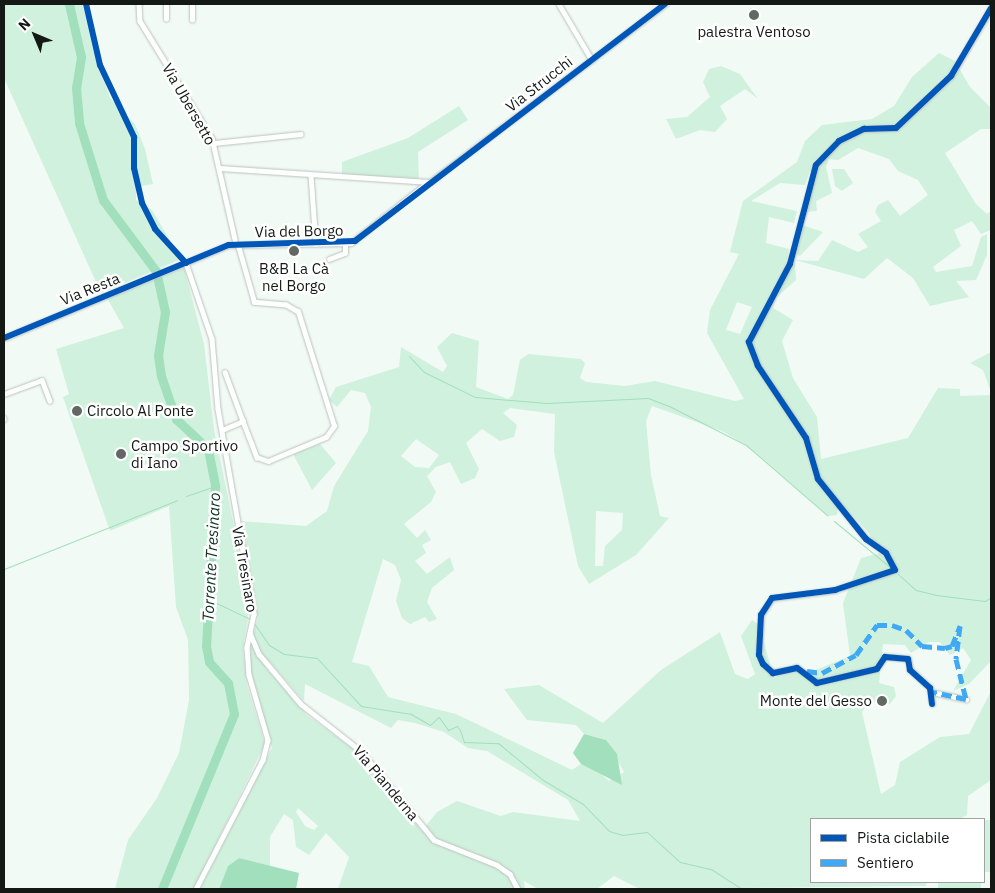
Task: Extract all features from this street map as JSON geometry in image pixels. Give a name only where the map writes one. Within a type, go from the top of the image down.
[{"type":"street","name":"Via Ubersetto","points":[[139,4],[140,21],[214,143],[236,243],[254,302],[286,305],[298,312],[334,426],[326,437],[268,462],[257,457],[244,421]]},
{"type":"street","points":[[166,4],[166,19]]},
{"type":"street","points":[[192,4],[192,20]]},
{"type":"street","points":[[559,4],[592,60]]},
{"type":"street","name":"Via Strucchi","points":[[427,183],[665,4]]},
{"type":"street","points":[[966,700],[932,692],[910,670],[908,659],[889,656],[877,669],[817,683],[797,668],[773,673],[763,664],[760,624],[765,606],[778,597],[835,590],[895,570],[886,553],[866,539],[818,479],[806,438],[758,366],[749,342],[790,264],[816,165],[839,141],[864,130],[896,128],[951,76],[991,8]]},
{"type":"street","points":[[214,143],[301,134]]},
{"type":"street","points":[[220,168],[427,183]]},
{"type":"street","name":"Via del Borgo","points":[[311,175],[316,244]]},
{"type":"street","name":"Via del Borgo","points":[[186,263],[236,243],[345,243],[364,235],[427,183]]},
{"type":"street","points":[[329,259],[345,253],[345,243]]},
{"type":"street","name":"Via Resta","points":[[4,338],[186,263]]},
{"type":"street","name":"Via Tresinaro","points":[[186,263],[212,339],[222,430],[253,621],[250,632],[249,675],[267,747],[196,889]]},
{"type":"street","points":[[222,430],[244,421],[225,372]]},
{"type":"street","points":[[4,394],[42,380],[50,401]]},
{"type":"street","name":"Via Pianderna","points":[[250,632],[259,654],[301,704],[361,750],[434,840],[497,865],[510,874],[518,889]]},
{"type":"street","points":[[932,692],[932,704]]},
{"type":"shaded area","points":[[4,4],[82,4],[110,98],[135,124],[145,149],[153,184],[136,187],[136,200],[152,210],[181,259],[101,293],[4,78]]},
{"type":"shaded area","points":[[939,53],[955,61],[970,87],[991,108],[991,129],[981,129],[945,153],[976,204],[987,214],[991,211],[991,230],[981,234],[972,221],[954,230],[961,246],[933,267],[936,272],[972,266],[981,237],[987,234],[987,255],[976,280],[956,281],[969,297],[930,306],[913,278],[887,258],[864,279],[795,260],[796,280],[777,297],[773,308],[793,320],[782,341],[793,378],[817,417],[821,459],[908,438],[938,388],[960,389],[960,396],[991,395],[991,661],[969,684],[953,691],[971,660],[963,648],[950,655],[940,642],[929,642],[911,653],[905,645],[883,644],[879,683],[894,687],[896,696],[890,704],[870,701],[862,712],[881,794],[895,785],[900,762],[940,737],[969,734],[991,691],[991,780],[968,796],[967,815],[962,818],[810,818],[810,883],[927,883],[926,886],[640,889],[614,876],[597,889],[538,889],[524,881],[525,889],[338,889],[349,857],[326,833],[309,855],[296,847],[293,820],[284,814],[270,837],[270,866],[239,858],[228,866],[219,889],[200,889],[272,748],[251,671],[251,643],[258,618],[241,521],[306,526],[327,511],[334,486],[368,431],[371,407],[365,393],[351,390],[337,407],[329,400],[336,387],[399,367],[401,347],[443,372],[447,366],[437,347],[452,333],[479,341],[476,387],[508,399],[513,395],[520,360],[528,354],[581,359],[585,363],[580,378],[586,382],[625,386],[655,381],[735,401],[744,399],[707,333],[710,310],[739,254],[730,252],[743,201],[797,162],[805,141],[822,125],[872,119],[894,106],[912,77]],"holes":[[[858,148],[889,159],[898,171],[918,180],[928,195],[900,216],[888,200],[878,205],[875,212],[881,221],[858,234],[868,247],[858,252],[832,240],[818,261],[795,260],[787,266],[789,249],[766,243],[769,217],[794,223],[797,211],[751,201],[780,183],[805,185],[810,171],[816,168],[804,212],[817,211],[816,201],[832,193],[826,167],[829,159],[838,160]],[[737,302],[752,307],[740,334],[726,330]],[[652,406],[722,431],[746,445],[828,516],[837,515],[839,500],[868,532],[880,553],[861,558],[843,603],[850,656],[813,671],[793,670],[774,678],[759,625],[752,620],[741,636],[755,674],[748,679],[735,674],[720,632],[661,670],[603,723],[539,685],[504,689],[527,720],[576,725],[584,734],[606,740],[624,772],[609,781],[596,770],[581,764],[572,770],[456,714],[388,697],[369,666],[352,662],[383,559],[395,565],[401,580],[396,601],[402,618],[410,624],[425,617],[429,622],[437,619],[427,602],[432,588],[454,570],[450,557],[427,574],[415,561],[426,553],[422,545],[431,540],[425,530],[417,538],[404,524],[431,502],[436,492],[427,476],[436,467],[450,462],[461,484],[475,478],[479,469],[466,443],[482,429],[500,441],[514,437],[517,425],[503,413],[510,408],[555,414],[554,452],[578,566],[589,584],[636,555],[669,518],[660,516],[651,475],[646,421]],[[416,439],[439,455],[429,468],[415,467],[401,456]],[[596,511],[623,513],[622,530],[605,546],[603,566],[595,566]],[[269,661],[304,701],[305,684],[391,728],[398,720],[415,723],[444,732],[468,748],[487,751],[568,800],[580,821],[513,812],[501,816],[457,801],[437,812],[422,831],[356,751],[307,715],[265,667]],[[298,808],[318,826],[314,830],[305,826],[296,812]]]},
{"type":"shaded area","points":[[721,66],[740,74],[758,99],[745,89],[720,106],[727,119],[715,132],[700,130],[676,139],[666,119],[687,117],[710,97],[703,82],[709,69]]},
{"type":"shaded area","points":[[459,106],[468,120],[418,152],[419,180],[342,174],[342,162],[408,138]]},
{"type":"shaded area","points":[[832,169],[844,169],[853,183],[842,191],[835,186]]},
{"type":"shaded area","points":[[802,225],[823,232],[800,256],[795,253]]},
{"type":"shaded area","points":[[184,268],[204,344],[214,429],[250,605],[243,648],[247,685],[265,744],[194,889],[115,889],[128,840],[157,798],[179,753],[189,700],[188,640],[176,607],[169,506],[110,531],[63,397],[69,394],[56,349],[124,328],[107,298]]},
{"type":"shaded area","points":[[991,352],[991,392],[983,370],[970,363]]},
{"type":"shaded area","points":[[320,444],[336,463],[312,490],[293,454]]},
{"type":"shaded area","points":[[584,734],[606,740],[617,754],[622,785],[581,764],[573,753]]},
{"type":"shaded area","points":[[985,820],[991,820],[991,872],[985,872]]},
{"type":"shaded area","points":[[239,858],[299,873],[296,889],[219,889],[228,866]]},
{"type":"shaded area","points":[[938,883],[981,883],[981,889],[938,889]]},
{"type":"waterway","name":"Torrente Tresinaro","points":[[69,4],[81,57],[76,87],[79,123],[103,200],[156,271],[165,312],[158,355],[161,376],[176,419],[208,449],[215,486],[206,646],[209,662],[228,683],[234,714],[162,889]]},
{"type":"waterway","points":[[409,356],[424,372],[475,397],[547,403],[648,398],[671,407],[746,445],[828,516]]},
{"type":"waterway","points":[[186,496],[215,486]]},
{"type":"waterway","points":[[4,569],[177,500]]},
{"type":"waterway","points":[[834,521],[891,568]]},
{"type":"waterway","points":[[898,574],[916,590],[936,595],[985,601],[991,597]]},
{"type":"waterway","points":[[210,600],[250,619]]},
{"type":"waterway","points":[[253,622],[269,645],[284,654],[317,658],[361,706],[411,714],[430,725],[439,717],[448,730],[457,726],[464,742],[498,743],[543,780],[583,804],[609,831],[622,835],[647,832],[680,862],[711,869],[742,889]]},
{"type":"marked path","points":[[807,671],[822,673],[856,655],[877,625],[892,625],[906,630],[922,646],[945,648],[952,646],[960,626],[956,659],[966,699],[932,692]]},
{"type":"cycle path","points":[[86,4],[100,65],[134,137],[134,168],[142,203],[155,229],[186,263]]},
{"type":"cycle path","points":[[4,338],[229,245],[355,241],[665,4]]},
{"type":"cycle path","points":[[932,704],[930,688],[910,670],[908,659],[885,657],[877,669],[817,683],[797,668],[773,673],[763,664],[759,655],[761,615],[772,598],[835,590],[895,570],[886,553],[866,539],[818,479],[806,438],[758,366],[749,342],[790,264],[816,165],[839,141],[864,129],[896,128],[951,76],[991,8]]},
{"type":"place","name":"palestra Ventoso","points":[[754,15]]},
{"type":"place","name":"B&B La Cà nel Borgo","points":[[294,251]]},
{"type":"place","name":"Circolo Al Ponte","points":[[77,411]]},
{"type":"place","name":"Campo Sportivo di Iano","points":[[121,454]]},
{"type":"place","name":"Monte del Gesso","points":[[882,701]]}]
